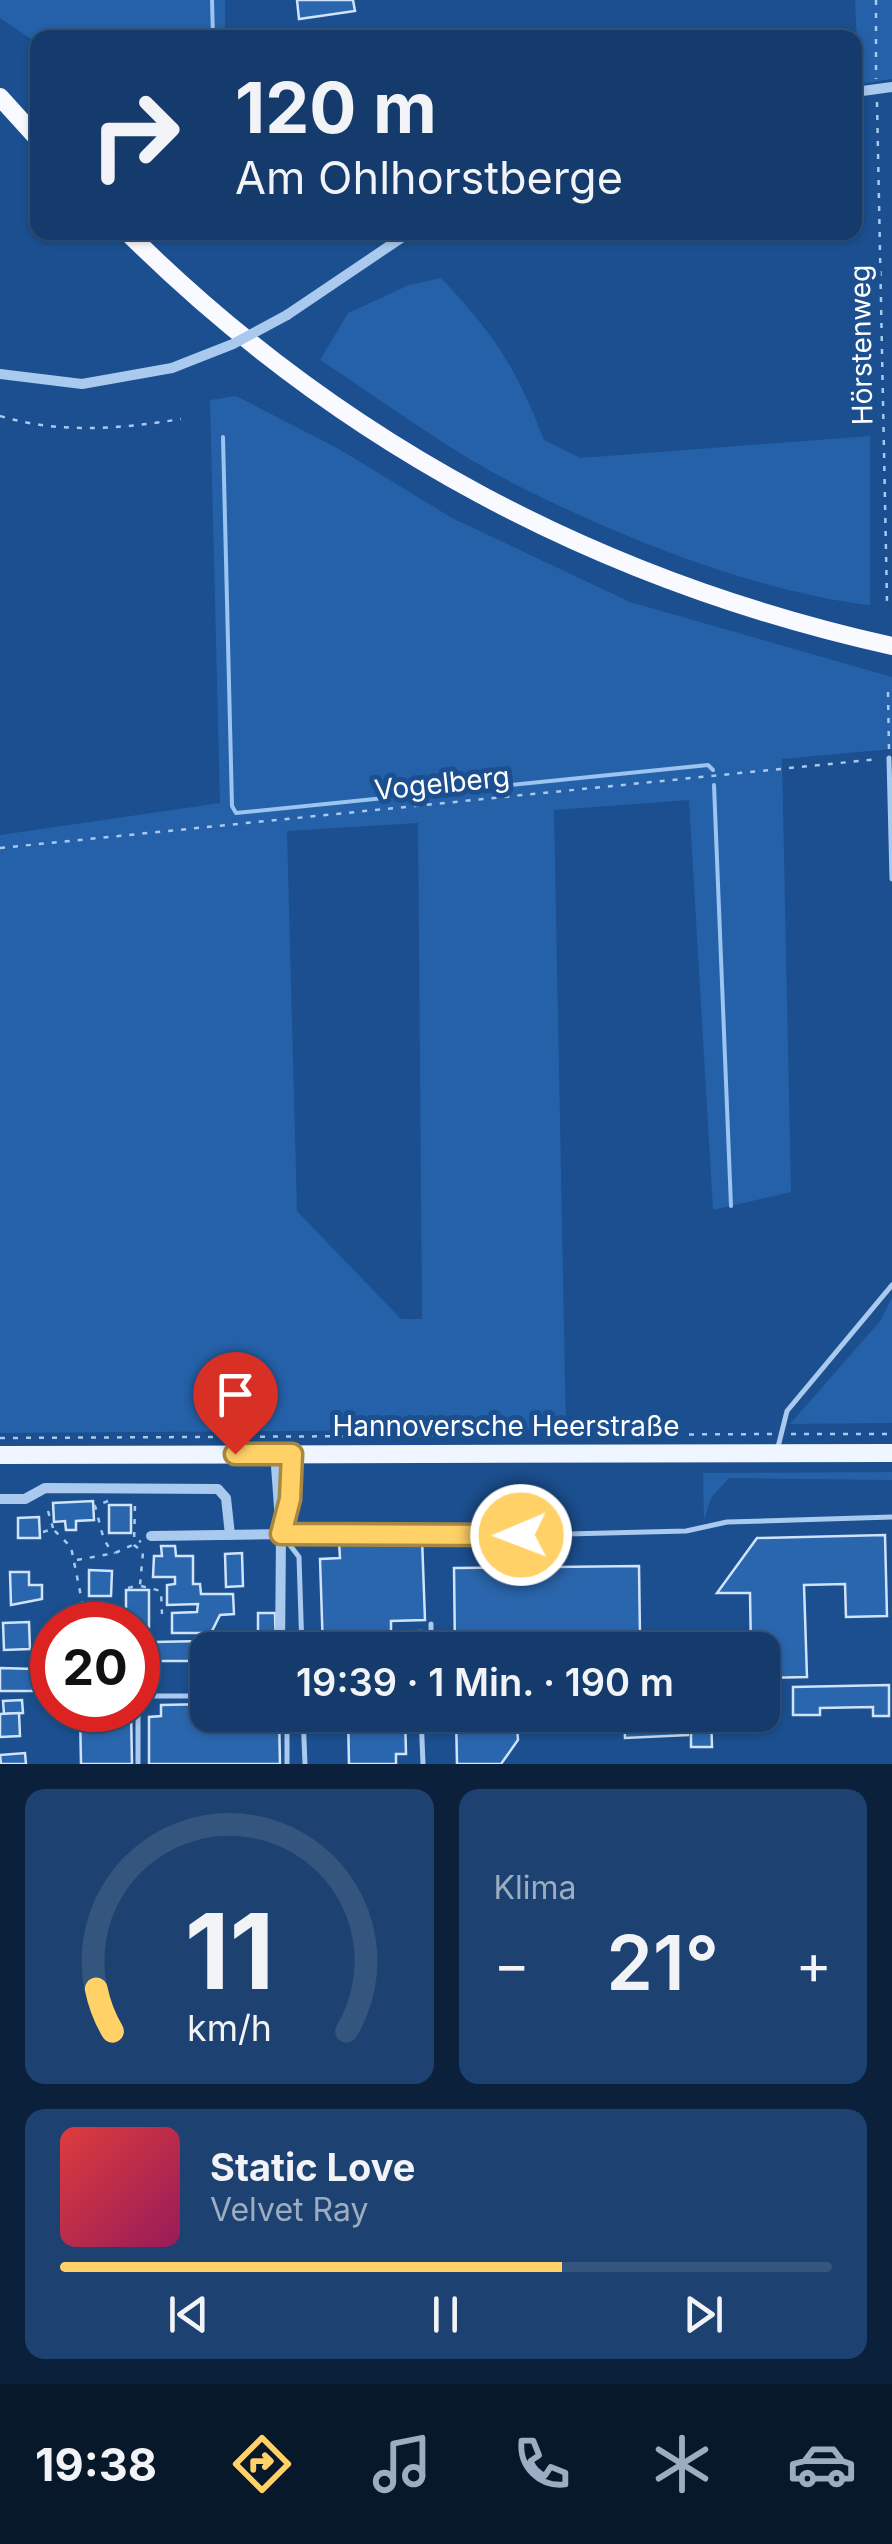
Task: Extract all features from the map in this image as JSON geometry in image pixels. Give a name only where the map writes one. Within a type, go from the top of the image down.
[{"type":"highway","points":[[0,97],[30,131]]},
{"type":"highway","points":[[136,240],[282,370],[386,442],[475,494],[646,574],[780,619],[892,646]]},
{"type":"main road","name":"Hannoversche Heerstraße","points":[[0,1455],[283,1454],[778,1443],[892,1453]]},
{"type":"street","points":[[862,91],[892,87]]},
{"type":"street","points":[[0,374],[82,384],[172,368],[233,344],[287,315],[398,240]]},
{"type":"street","points":[[280,1632],[283,1454]]},
{"type":"street","points":[[0,1507],[1,1499],[24,1499],[45,1488],[218,1489],[226,1498],[230,1535]]},
{"type":"street","points":[[151,1536],[432,1532]]},
{"type":"lane","points":[[889,758],[892,879]]},
{"type":"lane","points":[[778,1443],[787,1410],[892,1285]]},
{"type":"lane","points":[[432,1532],[443,1537],[686,1531],[727,1522],[892,1517]]},
{"type":"lane","points":[[281,1534],[300,1557],[302,1632]]},
{"type":"lane","points":[[430,1624],[430,1632]]},
{"type":"lane","points":[[138,1764],[138,1706],[146,1696],[190,1696]]},
{"type":"lane","points":[[286,1732],[287,1764]]},
{"type":"lane","points":[[303,1732],[304,1764]]},
{"type":"lane","points":[[421,1732],[422,1764]]},
{"type":"path","name":"Hörstenweg","points":[[876,0],[887,600]]},
{"type":"path","points":[[0,416],[36,427],[110,430],[181,419]]},
{"type":"path","points":[[888,692],[889,758]]},
{"type":"path","name":"Vogelberg","points":[[0,848],[889,758]]},
{"type":"path","points":[[0,1438],[778,1443],[892,1434]]},
{"type":"path","points":[[115,1554],[103,1537],[102,1518],[95,1506],[99,1502],[135,1503],[134,1545]]},
{"type":"path","points":[[48,1511],[53,1529],[70,1547],[83,1602]]},
{"type":"path","points":[[42,1532],[53,1529]]},
{"type":"path","points":[[74,1560],[115,1554],[151,1536]]},
{"type":"path","points":[[134,1545],[143,1552],[140,1585]]},
{"type":"path","points":[[128,1588],[140,1585],[162,1591],[162,1614]]},
{"type":"shaded area","points":[[0,0],[225,0],[225,30],[30,30],[30,38],[0,18]]},
{"type":"shaded area","points":[[855,0],[892,0],[892,79],[862,84],[862,30],[856,30]]},
{"type":"shaded area","points":[[441,278],[502,353],[544,440],[580,458],[870,436],[870,605],[776,587],[726,572],[579,515],[470,459],[320,360],[348,313],[409,285]]},
{"type":"shaded area","points":[[236,396],[339,449],[452,518],[630,602],[892,677],[892,749],[782,759],[791,1192],[713,1210],[689,800],[554,810],[566,1429],[0,1433],[0,835],[220,803],[210,400]],"holes":[[[418,823],[422,1319],[401,1319],[297,1211],[287,831]]]},
{"type":"shaded area","points":[[892,1297],[892,1423],[790,1424],[881,1320]]},
{"type":"shaded area","points":[[892,1472],[892,1480],[729,1478],[711,1498],[704,1520],[703,1473]]},
{"type":"building","points":[[297,0],[353,0],[355,11],[299,19]]},
{"type":"building","points":[[93,1501],[94,1520],[76,1521],[76,1530],[66,1530],[65,1521],[54,1522],[53,1503]]},
{"type":"building","points":[[109,1505],[131,1505],[131,1533],[109,1533]]},
{"type":"building","points":[[39,1517],[40,1538],[18,1538],[18,1518]]},
{"type":"building","points":[[885,1535],[887,1616],[846,1617],[845,1584],[804,1585],[807,1677],[780,1678],[780,1632],[751,1632],[750,1593],[717,1593],[757,1538]]},
{"type":"building","points":[[422,1538],[425,1620],[391,1621],[391,1632],[322,1632],[320,1559],[340,1558],[339,1541]]},
{"type":"building","points":[[161,1546],[175,1546],[176,1556],[193,1556],[193,1584],[200,1584],[201,1594],[233,1594],[234,1614],[220,1615],[212,1632],[172,1633],[172,1613],[197,1612],[198,1604],[167,1605],[167,1585],[175,1584],[175,1577],[153,1577],[154,1556],[162,1556]]},
{"type":"building","points":[[242,1553],[243,1586],[226,1587],[225,1554]]},
{"type":"building","points":[[639,1566],[640,1632],[455,1632],[454,1568]]},
{"type":"building","points":[[89,1570],[112,1571],[111,1596],[89,1596]]},
{"type":"building","points":[[10,1572],[29,1572],[29,1585],[42,1585],[42,1599],[11,1605]]},
{"type":"building","points":[[126,1590],[149,1590],[149,1602],[126,1602]]},
{"type":"building","points":[[258,1613],[275,1613],[276,1632],[258,1632]]},
{"type":"building","points":[[29,1622],[30,1649],[4,1650],[3,1623]]},
{"type":"building","points":[[190,1641],[190,1661],[160,1661],[160,1642]]},
{"type":"building","points":[[0,1668],[30,1669],[30,1691],[0,1691]]},
{"type":"building","points":[[889,1685],[889,1716],[873,1716],[873,1707],[820,1708],[820,1715],[793,1715],[793,1687]]},
{"type":"building","points":[[22,1700],[23,1713],[4,1714],[3,1701]]},
{"type":"building","points":[[190,1704],[190,1732],[279,1732],[280,1764],[149,1764],[149,1732],[160,1732],[161,1705]]},
{"type":"building","points":[[19,1713],[20,1736],[0,1737],[0,1714]]},
{"type":"building","points":[[80,1732],[131,1732],[132,1764],[81,1764]]},
{"type":"building","points":[[348,1732],[405,1732],[406,1754],[396,1754],[396,1764],[349,1764]]},
{"type":"building","points":[[456,1732],[517,1732],[518,1740],[501,1764],[457,1764]]},
{"type":"building","points":[[625,1732],[688,1732],[688,1735],[625,1738]]},
{"type":"building","points":[[691,1732],[712,1732],[712,1747],[691,1747]]},
{"type":"building","points":[[25,1753],[26,1764],[1,1764],[0,1755]]},
{"type":"waterway","points":[[212,0],[213,30]]},
{"type":"waterway","points":[[223,437],[232,806],[236,813],[708,765],[713,770]]},
{"type":"waterway","points":[[714,785],[731,1206]]},
{"type":"route","points":[[235,1454],[292,1454],[290,1499],[281,1534],[521,1535]]}]
